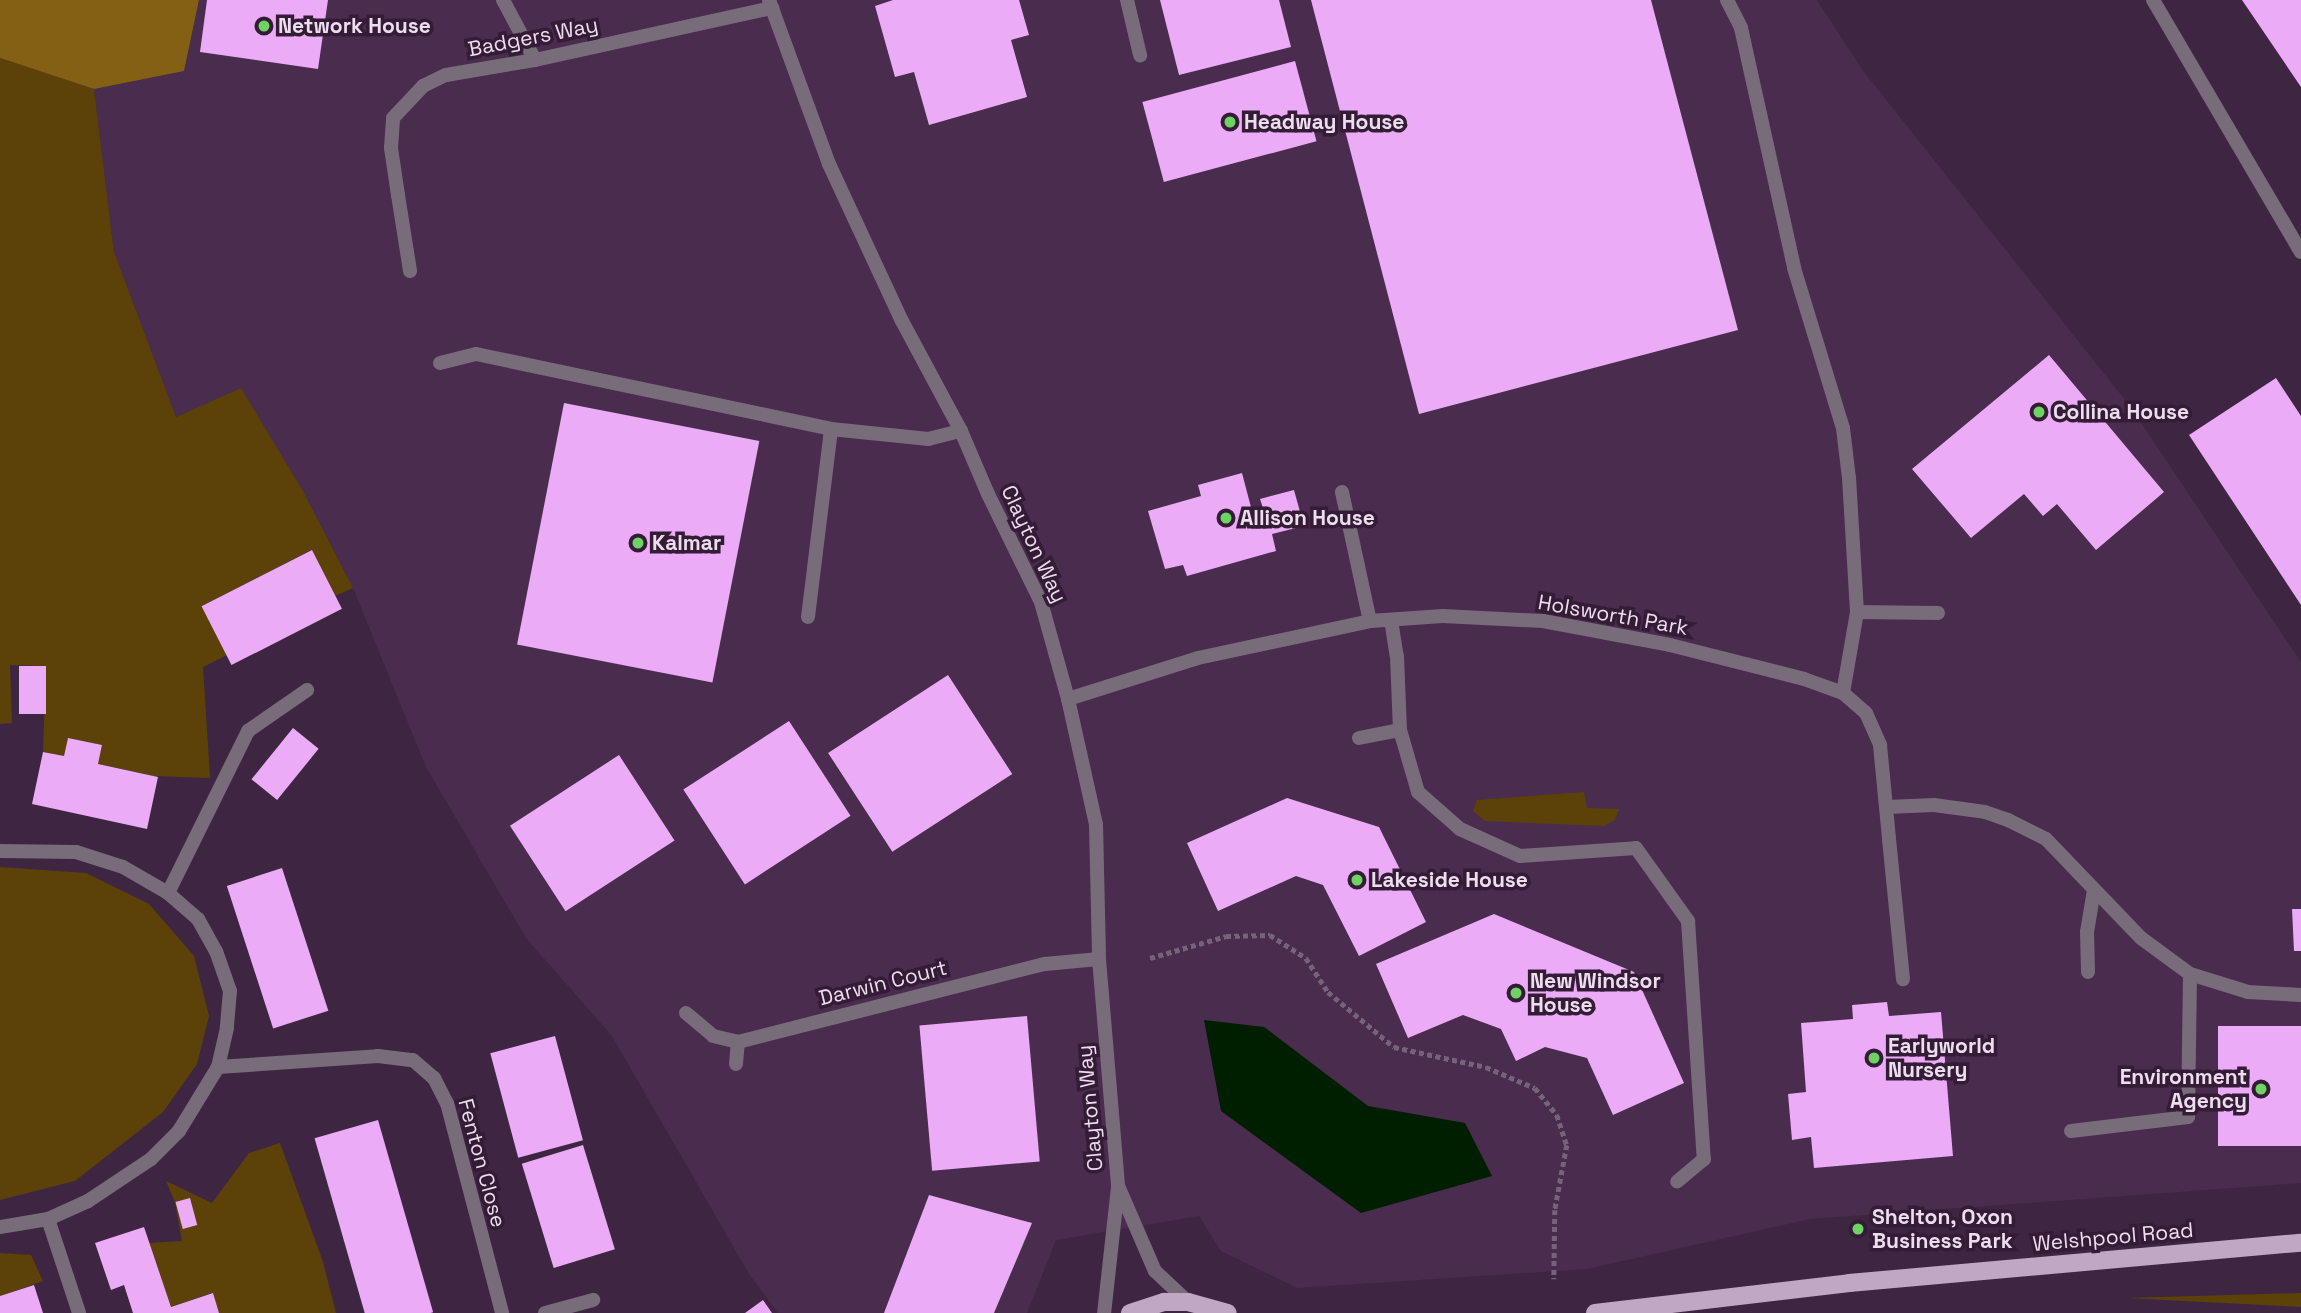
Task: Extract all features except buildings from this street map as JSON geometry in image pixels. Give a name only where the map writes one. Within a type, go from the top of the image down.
[{"type":"main road","name":"Welshpool Road","points":[[1595,1313],[1849,1283],[2301,1243]]},
{"type":"main road","points":[[1130,1313],[1164,1303],[1188,1303],[1228,1313]]},
{"type":"street","points":[[503,0],[535,60]]},
{"type":"street","points":[[1127,0],[1140,55]]},
{"type":"street","points":[[1727,0],[1741,28],[1794,268],[1843,428],[1849,478],[1857,612],[1843,693]]},
{"type":"street","points":[[2153,0],[2301,252]]},
{"type":"street","name":"Badgers Way","points":[[410,271],[391,148],[393,118],[424,86],[446,75],[535,60],[770,4]]},
{"type":"street","name":"Clayton Way","points":[[770,4],[829,164],[902,321],[961,431],[988,494],[1041,601],[1068,699],[1096,824],[1099,959],[1118,1187],[1104,1313]]},
{"type":"street","points":[[440,363],[476,354],[831,429],[928,439],[961,431]]},
{"type":"street","points":[[808,617],[831,429]]},
{"type":"street","points":[[1342,492],[1370,621]]},
{"type":"street","points":[[1857,612],[1938,613]]},
{"type":"street","name":"Holsworth Park","points":[[1068,699],[1198,658],[1370,621],[1443,616],[1543,621],[1670,645],[1804,679],[1843,693],[1866,713],[1880,744],[1903,979]]},
{"type":"street","points":[[1391,620],[1397,656],[1401,730],[1418,792],[1460,829],[1520,856],[1636,848],[1688,921],[1704,1160],[1677,1182]]},
{"type":"street","points":[[168,893],[247,730],[307,690]]},
{"type":"street","points":[[1359,738],[1401,730]]},
{"type":"street","points":[[1886,807],[1934,805],[1985,812],[2008,820],[2046,839],[2141,938],[2190,974],[2248,992],[2301,995]]},
{"type":"street","points":[[0,851],[76,852],[123,867],[168,893],[198,919],[224,970],[230,991],[218,1067],[179,1131],[151,1159],[88,1202],[48,1219],[0,1227]]},
{"type":"street","points":[[2088,972],[2087,932],[2094,890]]},
{"type":"street","name":"Darwin Court","points":[[738,1042],[1045,964],[1099,959]]},
{"type":"street","points":[[2071,1131],[2188,1117],[2190,974]]},
{"type":"street","points":[[686,1013],[713,1036],[738,1042],[736,1064]]},
{"type":"street","name":"Fenton Close","points":[[218,1067],[378,1056],[413,1060],[434,1078],[447,1103],[502,1313]]},
{"type":"street","name":"Clayton Way","points":[[1118,1187],[1155,1272],[1188,1303]]},
{"type":"street","points":[[48,1219],[79,1313]]},
{"type":"street","points":[[545,1313],[593,1300]]},
{"type":"path","points":[[1150,958],[1226,936],[1270,935],[1306,958],[1328,992],[1394,1047],[1486,1067],[1535,1088],[1557,1115],[1567,1145],[1555,1210],[1554,1279]]},
{"type":"shaded area","points":[[0,0],[199,0],[184,71],[94,89],[0,58]]},
{"type":"shaded area","points":[[199,0],[1817,0],[1864,72],[2130,406],[2301,662],[2301,1183],[1810,1219],[1587,1269],[1297,1288],[1221,1251],[1199,1216],[1056,1240],[1027,1313],[778,1313],[749,1274],[612,1036],[526,938],[426,767],[353,588],[303,491],[241,388],[176,417],[114,252],[94,89],[184,71]]},
{"type":"shaded area","points":[[0,58],[94,89],[114,252],[176,417],[241,388],[303,491],[353,588],[335,596],[311,550],[202,606],[227,655],[203,667],[210,778],[154,776],[98,764],[102,745],[68,738],[64,756],[43,752],[46,666],[10,665],[12,723],[0,724]]},
{"type":"shaded area","points":[[1584,792],[1587,808],[1619,809],[1615,820],[1604,826],[1485,821],[1473,811],[1477,800]]},
{"type":"shaded area","points":[[0,867],[86,873],[149,904],[194,956],[209,1016],[197,1064],[163,1112],[75,1181],[0,1200]]},
{"type":"shaded area","points":[[1204,1020],[1264,1027],[1368,1106],[1465,1123],[1492,1176],[1361,1213],[1221,1111]]},
{"type":"shaded area","points":[[280,1143],[323,1262],[336,1313],[219,1313],[212,1293],[171,1307],[149,1243],[182,1241],[175,1202],[166,1181],[212,1203],[249,1153]]},
{"type":"shaded area","points":[[0,1253],[31,1255],[43,1281],[0,1296]]},
{"type":"shaded area","points":[[2301,1293],[2301,1307],[2126,1298]]},
{"type":"place","name":"Network House","points":[[264,26]]},
{"type":"place","name":"Headway House","points":[[1230,122]]},
{"type":"place","name":"Collina House","points":[[2039,412]]},
{"type":"place","name":"Allison House","points":[[1226,518]]},
{"type":"place","name":"Kalmar","points":[[638,543]]},
{"type":"place","name":"Lakeside House","points":[[1357,880]]},
{"type":"place","name":"New Windsor House","points":[[1516,993]]},
{"type":"place","name":"Earlyworld Nursery","points":[[1874,1058]]},
{"type":"place","name":"Environment Agency","points":[[2261,1089]]},
{"type":"place","name":"Shelton, Oxon Business Park","points":[[1858,1229]]}]
